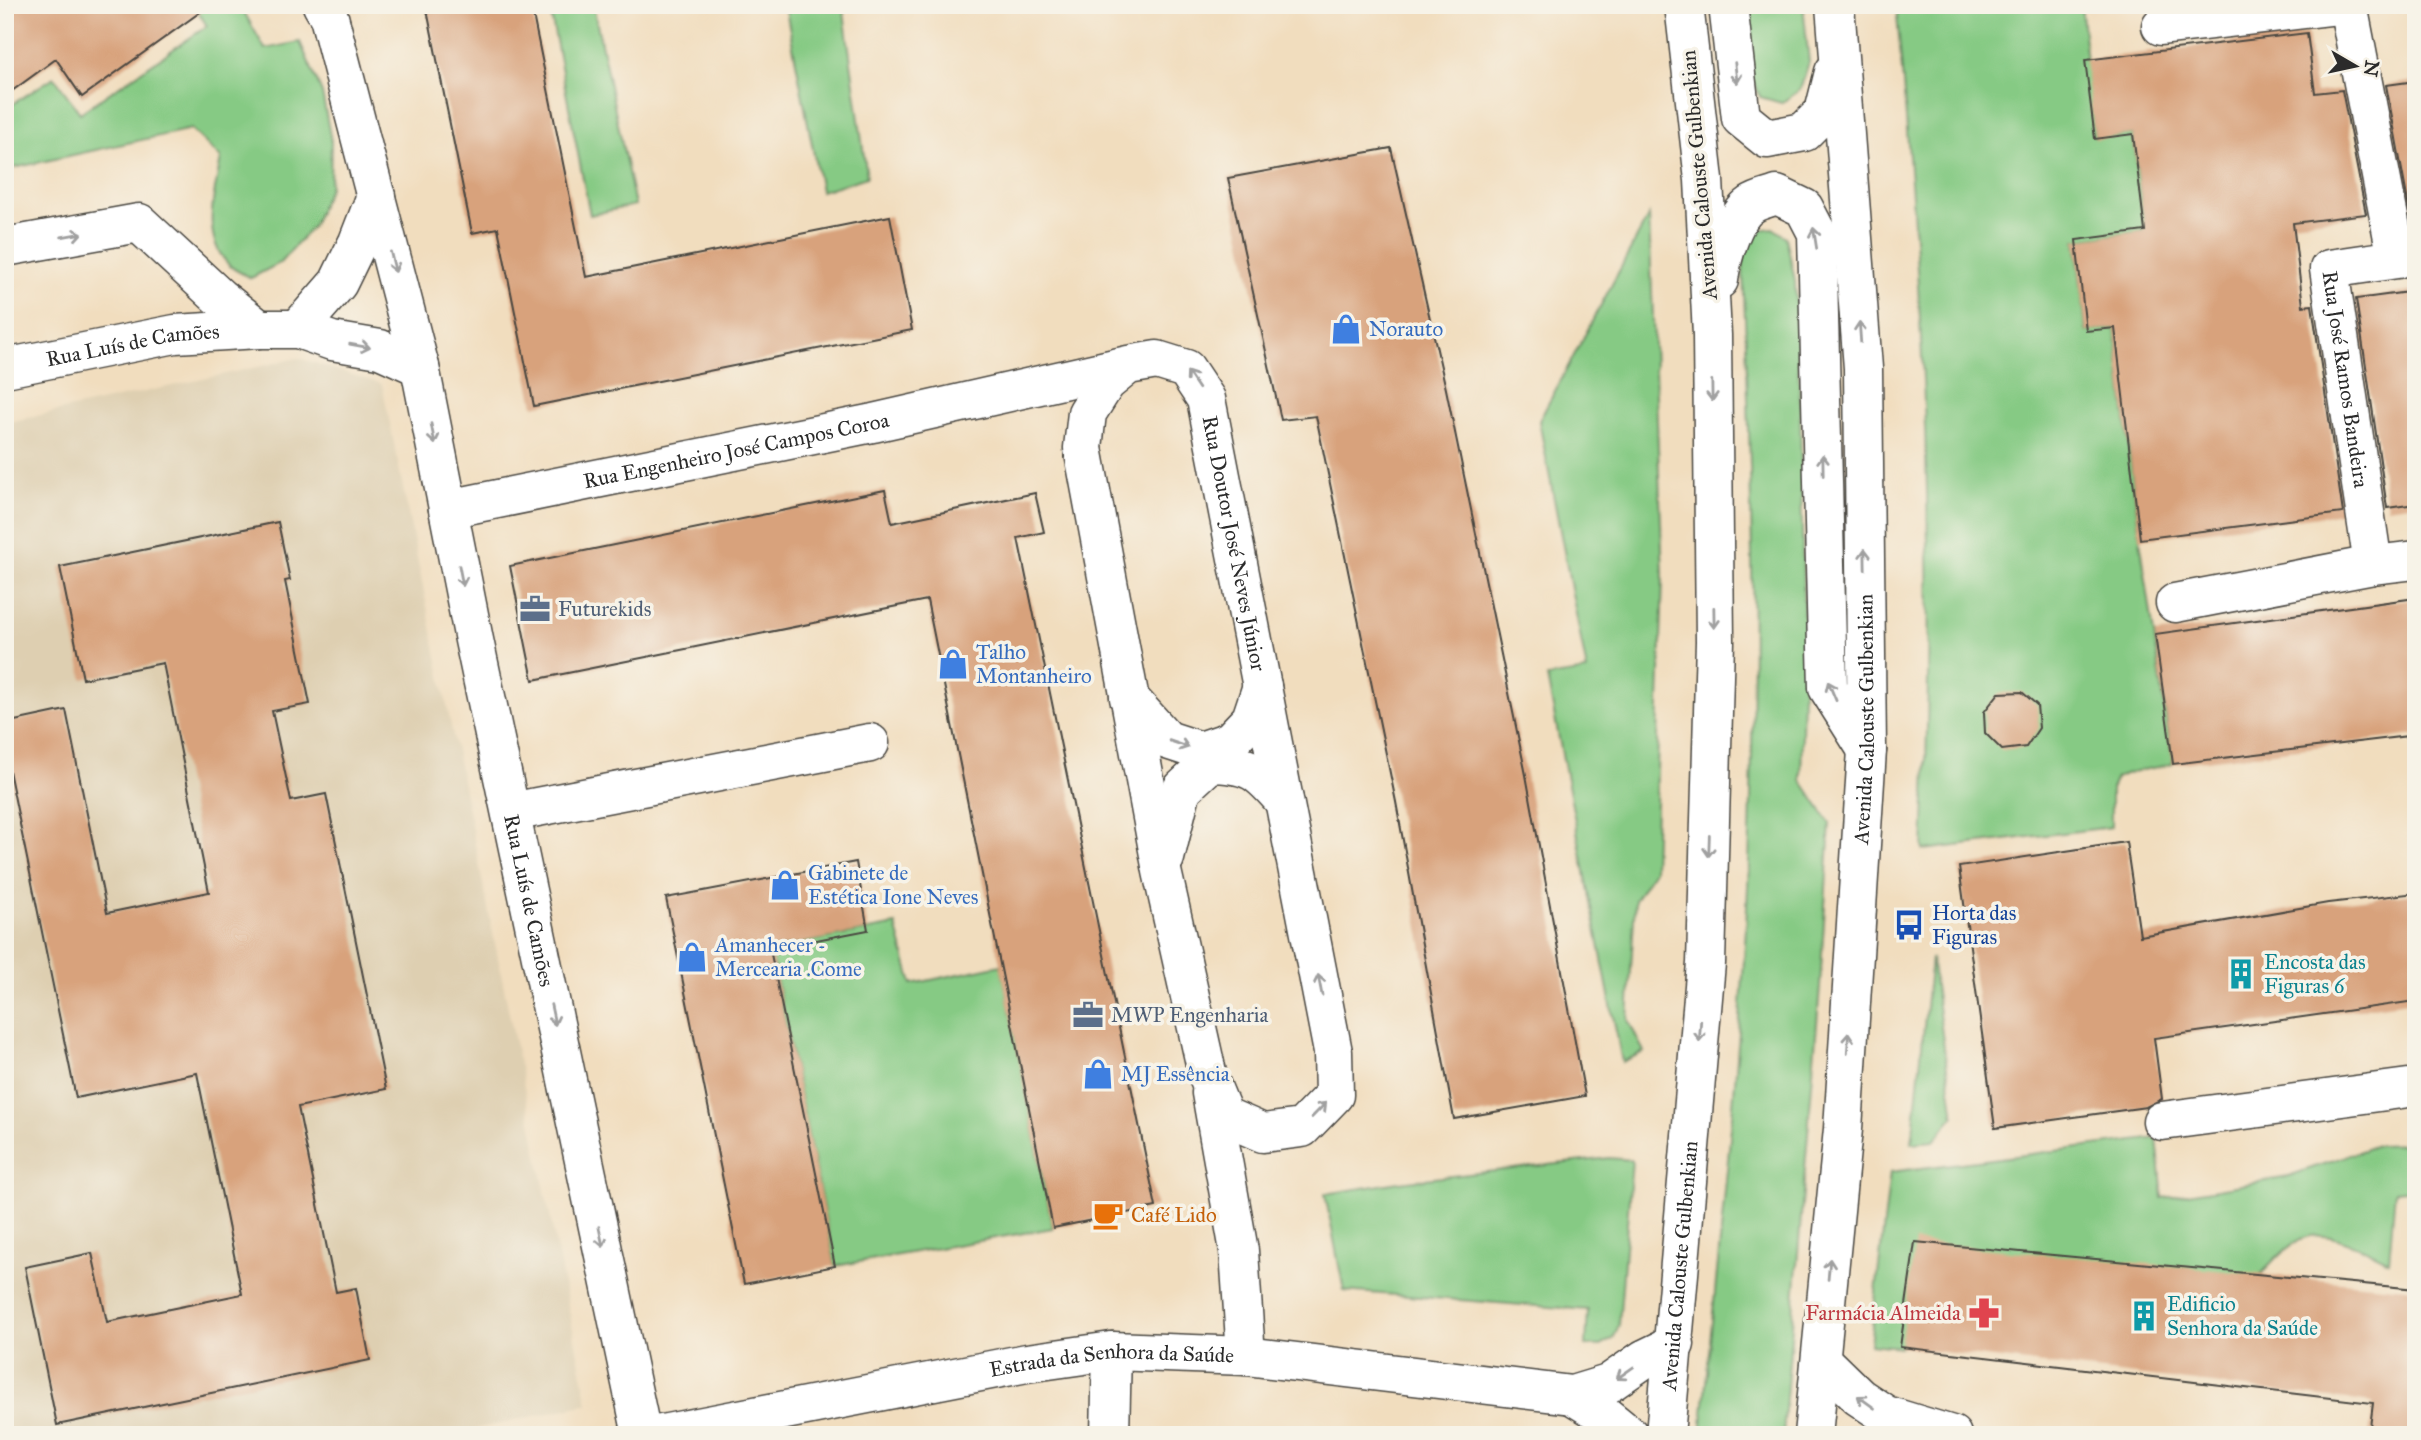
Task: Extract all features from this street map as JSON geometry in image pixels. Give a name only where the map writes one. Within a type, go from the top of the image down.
[{"type":"street","name":"Rua Luís de Camões","points":[[322,5],[329,17],[420,367],[642,1435]]},
{"type":"street","name":"Avenida Calouste Gulbenkian","points":[[1665,1435],[1675,1343],[1706,949],[1715,641],[1712,335],[1704,180],[1684,5]]},
{"type":"street","points":[[1728,5],[1741,118],[1767,139],[1804,132],[1824,113],[1833,82],[1837,24]]},
{"type":"street","points":[[2161,26],[2340,5]]},
{"type":"street","name":"Rua José Ramos Bandeira","points":[[2348,5],[2407,258],[2329,269],[2373,565]]},
{"type":"street","name":"Avenida Calouste Gulbenkian","points":[[1813,1435],[1843,1129],[1867,750],[1863,368],[1837,24]]},
{"type":"street","points":[[1712,335],[1721,261],[1736,225],[1750,205],[1777,195],[1804,208],[1817,233],[1828,688],[1867,750]]},
{"type":"street","points":[[298,329],[338,282],[358,242],[376,196]]},
{"type":"street","name":"Rua Luís de Camões","points":[[5,247],[139,223],[219,297],[259,329]]},
{"type":"street","name":"Rua Luís de Camões","points":[[5,368],[175,334],[259,329],[298,329],[332,341],[380,349],[420,367]]},
{"type":"street","name":"Rua Doutor José Neves Júnior","points":[[1208,1077],[1224,1116],[1263,1133],[1301,1128],[1334,1095],[1333,1052],[1206,399],[1186,369],[1157,360],[1128,365],[1106,383],[1087,413],[1083,448],[1162,871],[1208,1077],[1239,1251],[1246,1356]]},
{"type":"street","name":"Rua Engenheiro José Campos Coroa","points":[[448,509],[1023,390],[1128,365]]},
{"type":"street","points":[[1023,390],[1054,397],[1073,420],[1083,448]]},
{"type":"street","points":[[2175,603],[2373,565],[2416,560]]},
{"type":"street","points":[[1129,698],[1167,740],[1201,751],[1230,741],[1251,719],[1262,686]]},
{"type":"street","points":[[511,812],[870,743]]},
{"type":"street","points":[[1162,871],[1182,789],[1210,764],[1237,764],[1262,775],[1284,801]]},
{"type":"street","points":[[2162,1121],[2416,1087]]},
{"type":"street","points":[[1572,1395],[1608,1384],[1644,1359],[1675,1343]]},
{"type":"street","points":[[1110,1435],[1112,1351]]},
{"type":"street","name":"Estrada da Senhora da Saúde","points":[[657,1435],[1027,1363],[1112,1351],[1246,1356],[1572,1395]]},
{"type":"street","points":[[1821,1360],[1860,1397],[1886,1415],[1952,1435]]},
{"type":"street","points":[[1572,1395],[1603,1414],[1629,1435]]},
{"type":"shaded area","points":[[298,358],[382,384],[588,1404],[449,1435],[5,1435],[5,423]]},
{"type":"green space","points":[[194,5],[240,5],[265,49],[300,42],[322,93],[331,141],[330,186],[312,227],[280,263],[251,278],[228,264],[214,240],[213,199],[221,158],[191,129],[5,170],[5,109],[54,77],[80,113],[207,26]]},
{"type":"green space","points":[[549,5],[593,5],[635,205],[590,215]]},
{"type":"green space","points":[[785,5],[843,5],[867,177],[821,191]]},
{"type":"green space","points":[[1741,5],[1803,5],[1809,62],[1800,90],[1781,103],[1760,97],[1752,79]]},
{"type":"green space","points":[[1896,5],[2081,5],[2095,138],[2133,134],[2145,231],[2076,240],[2086,331],[2115,328],[2140,539],[2173,764],[2127,773],[2116,778],[2111,789],[2111,827],[1923,850],[1929,587],[1925,413],[1918,277]]},
{"type":"green space","points":[[1649,215],[1663,575],[1654,870],[1635,900],[1628,1020],[1644,1052],[1622,1062],[1547,677],[1587,671],[1539,421]]},
{"type":"green space","points":[[1773,228],[1786,237],[1795,281],[1804,646],[1801,780],[1830,823],[1820,987],[1783,1435],[1701,1435],[1734,1092],[1751,809],[1753,655],[1744,243],[1757,230]]},
{"type":"green space","points":[[896,925],[912,984],[1001,965],[1053,1228],[835,1266],[770,949]]},
{"type":"green space","points":[[1931,958],[1954,1116],[1934,1141],[1912,1143]]},
{"type":"green space","points":[[2157,1138],[2163,1198],[2283,1178],[2378,1145],[2416,1144],[2416,1189],[2395,1191],[2389,1261],[2337,1239],[2326,1236],[2307,1237],[2287,1248],[2260,1275],[1900,1347],[1870,1344],[1890,1172]]},
{"type":"green space","points":[[1609,1158],[1632,1160],[1619,1325],[1613,1339],[1600,1346],[1586,1345],[1588,1310],[1344,1291],[1325,1194],[1399,1182]]},
{"type":"building","points":[[5,5],[210,5],[82,97],[56,59],[5,96]]},
{"type":"building","points":[[426,5],[531,5],[586,277],[890,216],[912,330],[534,406],[498,228],[472,233]]},
{"type":"building","points":[[2307,33],[2315,93],[2342,90],[2366,214],[2293,223],[2303,306],[2312,305],[2343,513],[2140,539],[2115,328],[2086,331],[2076,240],[2145,231],[2133,134],[2095,139],[2085,60]]},
{"type":"building","points":[[2416,81],[2416,207],[2409,208],[2386,85]]},
{"type":"building","points":[[1391,148],[1446,389],[1526,775],[1585,1096],[1454,1119],[1396,802],[1316,416],[1281,420],[1228,178]]},
{"type":"building","points":[[2416,291],[2416,504],[2387,508],[2356,299]]},
{"type":"building","points":[[885,490],[892,523],[1035,493],[1044,532],[1018,538],[1156,1207],[1053,1228],[927,600],[533,680],[510,566]]},
{"type":"building","points":[[278,522],[290,580],[285,581],[310,704],[272,711],[291,801],[326,794],[386,1089],[298,1107],[336,1292],[356,1288],[370,1360],[57,1425],[25,1267],[92,1253],[107,1322],[242,1294],[197,1073],[76,1098],[5,751],[5,723],[66,710],[107,913],[209,892],[163,663],[83,679],[60,567]]},
{"type":"building","points":[[2416,598],[2416,735],[2173,764],[2155,634]]},
{"type":"building","points":[[2022,692],[2037,705],[2039,728],[2026,747],[2002,750],[1985,733],[1984,712],[1999,693]]},
{"type":"building","points":[[2126,842],[2140,936],[2328,903],[2416,893],[2416,1001],[2154,1038],[2162,1099],[2146,1107],[1995,1128],[1959,867]]},
{"type":"building","points":[[856,862],[868,930],[770,949],[835,1266],[744,1284],[666,898]]},
{"type":"building","name":"Edificio Senhora da Saúde","points":[[1915,1242],[2416,1289],[2416,1435],[2369,1435],[2373,1403],[1900,1347]]},
{"type":"place","name":"Norauto","points":[[1346,329]]},
{"type":"place","name":"Futurekids","points":[[535,609]]},
{"type":"place","name":"Talho Montanheiro","points":[[953,664]]},
{"type":"place","name":"Gabinete de Estética Ione Neves","points":[[785,885]]},
{"type":"place","name":"Horta das Figuras","points":[[1909,925]]},
{"type":"place","name":"Amanhecer - Mercearia .Come","points":[[692,957]]},
{"type":"place","name":"Encosta das Figuras 6","points":[[2241,974]]},
{"type":"place","name":"MWP Engenharia","points":[[1088,1015]]},
{"type":"place","name":"MJ Essência","points":[[1098,1074]]},
{"type":"place","name":"Café Lido","points":[[1108,1215]]},
{"type":"place","name":"Farmácia Almeida","points":[[1984,1313]]},
{"type":"place","name":"Edificio Senhora da Saúde","points":[[2144,1316]]}]
